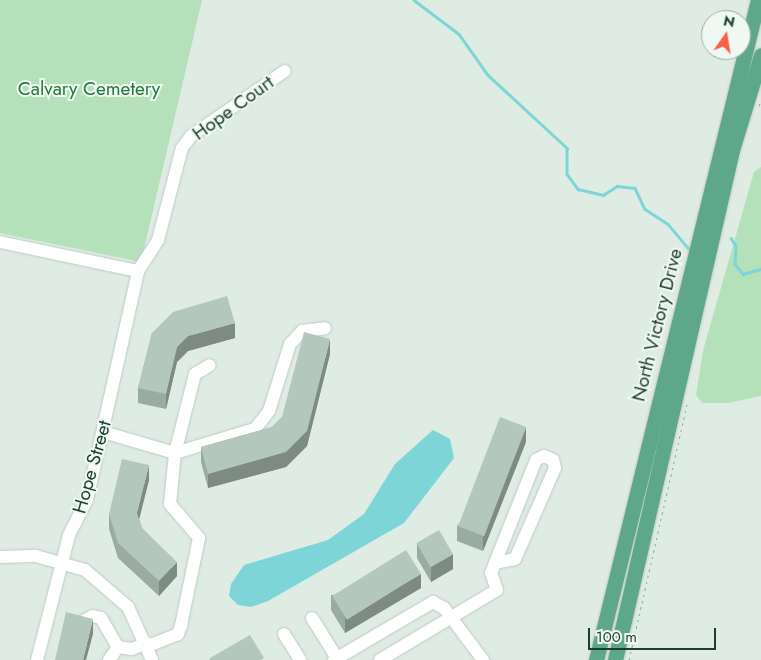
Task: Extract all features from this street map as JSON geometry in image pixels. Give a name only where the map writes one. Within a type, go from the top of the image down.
[{"type":"main road","name":"North Victory Drive","points":[[596,660],[679,346],[727,149],[758,0]]},
{"type":"main road","name":"North Victory Drive","points":[[727,149],[761,55]]},
{"type":"main road","name":"North Victory Drive","points":[[615,660],[679,346]]},
{"type":"street","name":"Hope Court","points":[[138,271],[148,262],[182,148],[191,136],[285,71]]},
{"type":"street","points":[[0,242],[138,271]]},
{"type":"street","name":"Hope Street","points":[[37,660],[69,535],[86,500],[103,432],[138,271]]},
{"type":"street","points":[[103,432],[175,453],[255,429],[263,422],[287,349],[302,331],[324,328]]},
{"type":"street","points":[[118,647],[132,649],[178,634],[198,548],[195,532],[170,504],[175,453],[195,374],[210,365]]},
{"type":"street","points":[[380,660],[497,590],[491,572],[536,460],[544,456],[553,460],[555,468],[515,559],[495,563]]},
{"type":"street","points":[[0,558],[36,556],[63,561],[108,586],[128,607],[148,644],[152,660]]},
{"type":"street","points":[[312,618],[336,659],[433,602],[440,603],[483,660]]},
{"type":"street","points":[[83,622],[93,616],[101,618],[118,647]]},
{"type":"street","points":[[284,634],[300,660]]},
{"type":"street","points":[[108,660],[118,647]]},
{"type":"path","points":[[629,660],[688,395]]},
{"type":"green space","name":"Calvary Cemetery","points":[[0,0],[202,0],[141,262],[0,233]]},
{"type":"green space","points":[[761,167],[761,396],[728,403],[702,403],[696,395],[703,351],[754,172]]},
{"type":"water","points":[[433,430],[450,439],[454,458],[404,523],[268,601],[251,607],[238,605],[229,596],[231,584],[244,565],[328,540],[364,514],[395,464]]},
{"type":"building","points":[[227,296],[235,323],[188,336],[177,347],[166,394],[138,388],[152,333],[173,312]]},
{"type":"building","points":[[304,332],[330,339],[307,431],[286,452],[208,474],[201,447],[272,427],[282,417]]},
{"type":"building","points":[[500,417],[526,427],[484,536],[458,526]]},
{"type":"building","points":[[122,459],[149,465],[137,513],[142,528],[177,562],[159,581],[118,543],[109,514]]},
{"type":"building","points":[[439,530],[453,554],[430,567],[416,543]]},
{"type":"building","points":[[406,550],[421,574],[347,620],[332,596]]},
{"type":"building","points":[[66,612],[93,619],[83,660],[55,660]]},
{"type":"building","points":[[250,635],[264,658],[261,660],[209,660],[210,658]]},
{"type":"waterway","points":[[414,0],[459,34],[488,75],[567,148],[567,174],[578,189],[603,195],[617,186],[635,188],[645,209],[668,224],[690,250]]},
{"type":"waterway","points":[[731,238],[736,246],[735,264],[743,274],[761,269]]}]
